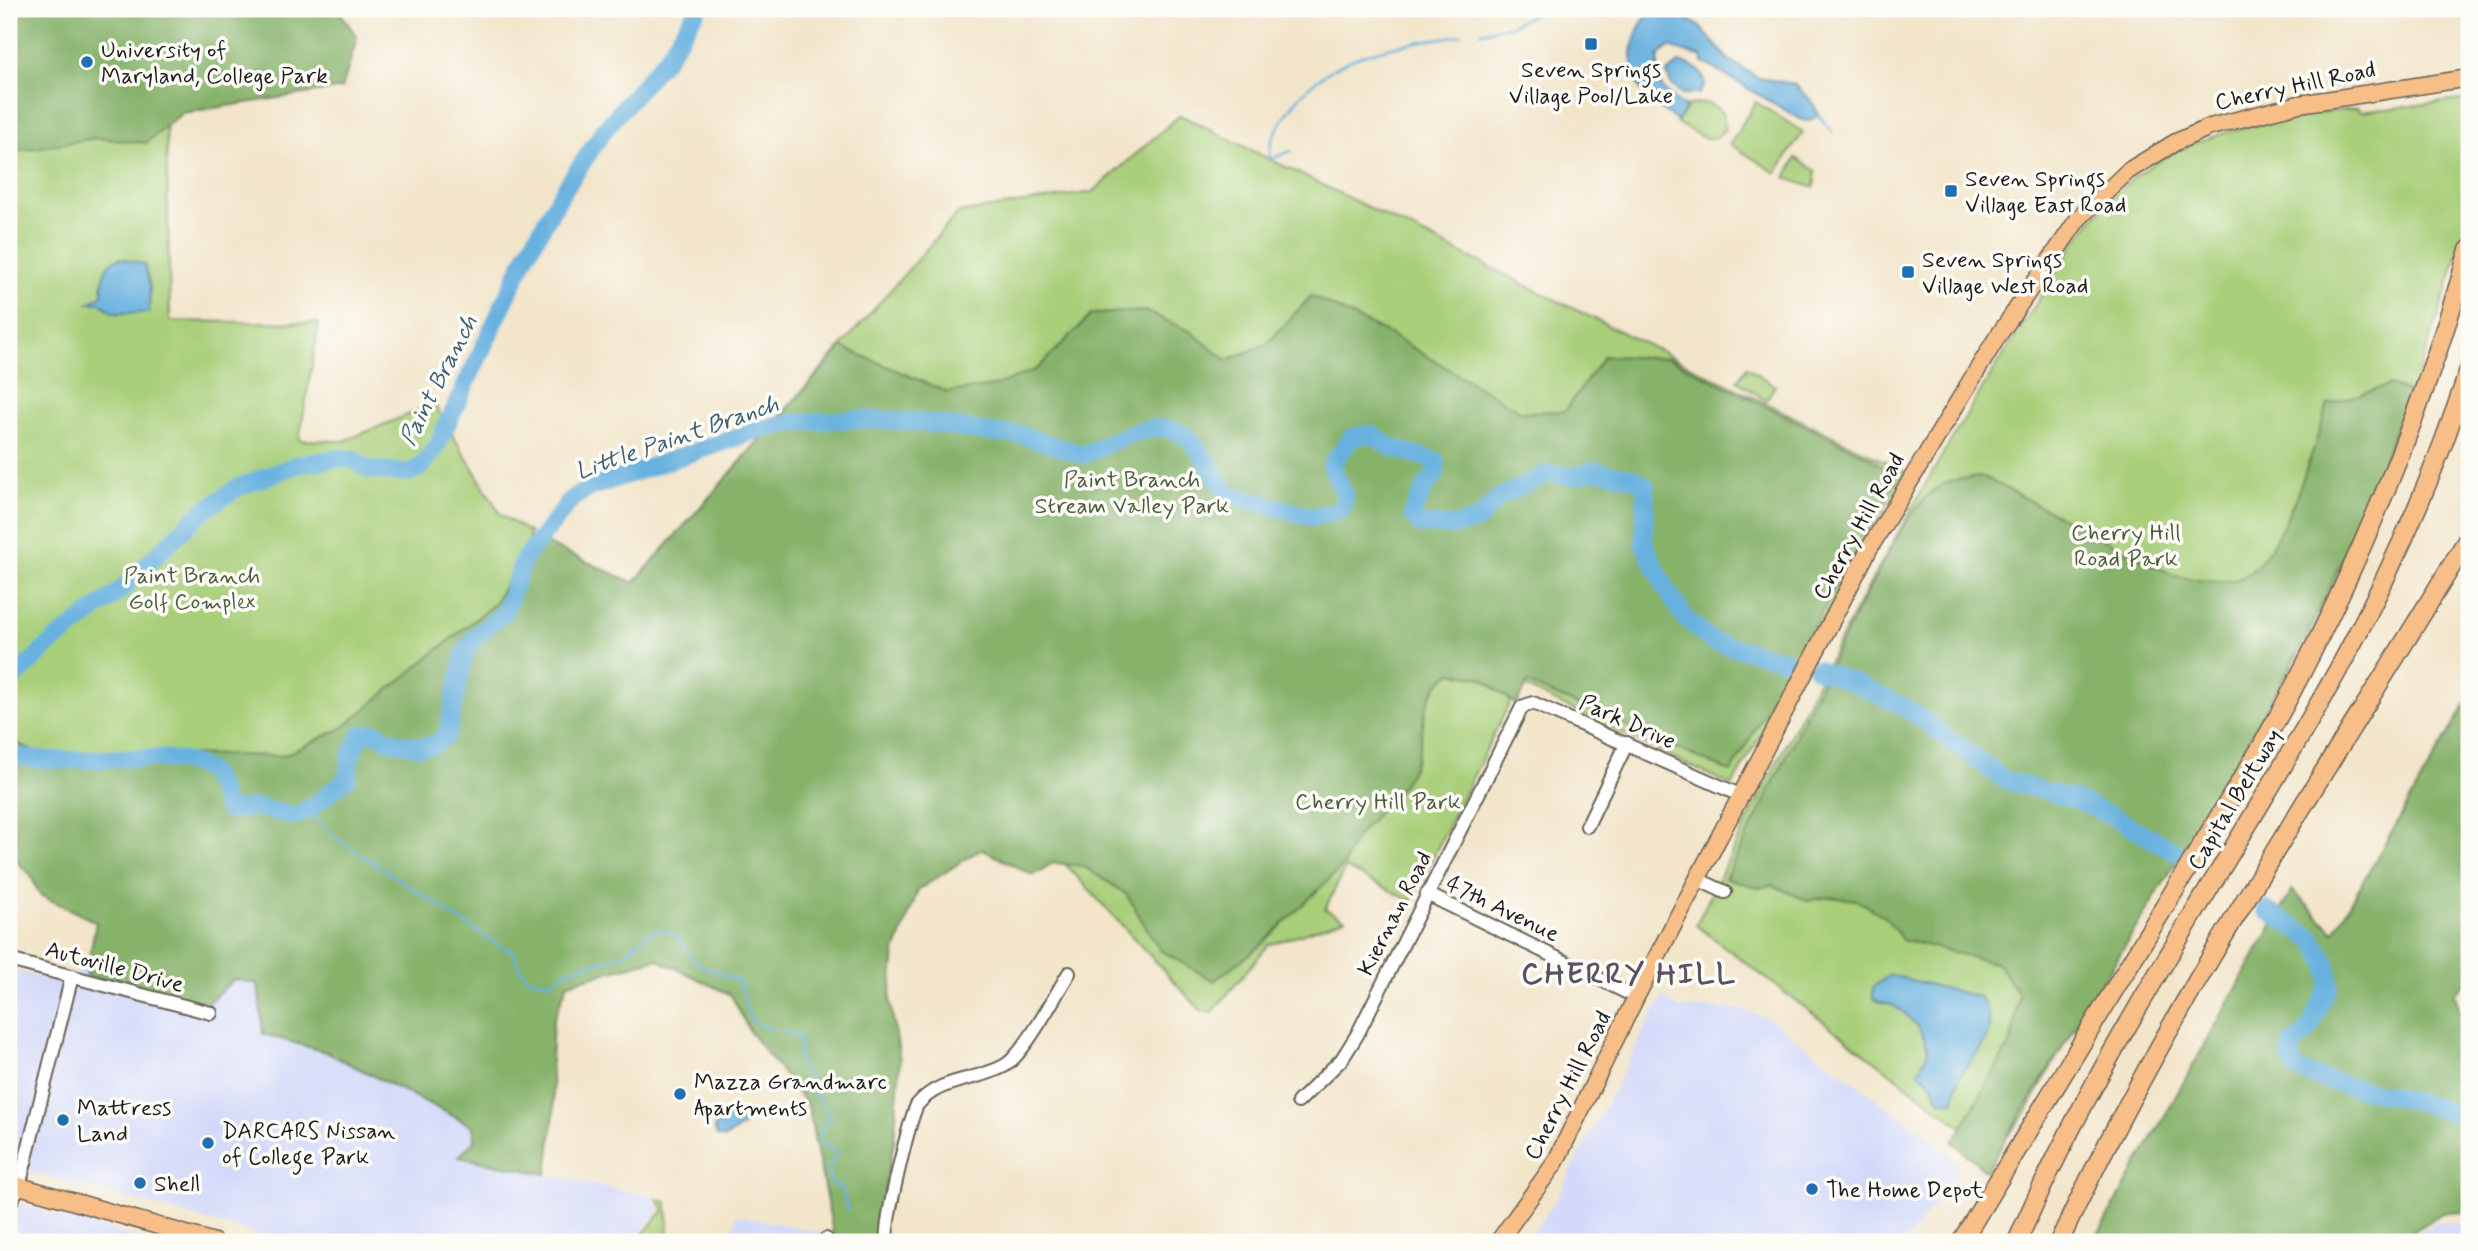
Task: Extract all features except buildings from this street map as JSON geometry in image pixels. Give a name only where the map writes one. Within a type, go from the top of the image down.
[{"type":"highway","points":[[1961,1242],[2020,1149],[2262,746],[2308,663],[2386,494],[2420,405],[2469,250]]},
{"type":"highway","name":"Capital Beltway","points":[[2017,1242],[2095,1083],[2344,660],[2416,511],[2469,370]]},
{"type":"highway","points":[[2060,1241],[2130,1101],[2178,1013],[2469,537]]},
{"type":"highway","points":[[1974,1242],[2020,1149]]},
{"type":"main road","name":"Cherry Hill Road","points":[[1498,1242],[1555,1163],[1636,998],[1869,549],[1931,444],[2049,258],[2098,198],[2148,158],[2210,127],[2299,104],[2469,78]]},
{"type":"main road","points":[[14,1184],[203,1241]]},
{"type":"street","name":"Park Drive","points":[[1509,731],[1522,707],[1533,703],[1742,796]]},
{"type":"street","name":"Kiernan Road","points":[[1298,1102],[1342,1059],[1357,1035],[1509,731]]},
{"type":"street","points":[[1587,826],[1628,743]]},
{"type":"street","points":[[1697,879],[1725,892]]},
{"type":"street","name":"47th Avenue","points":[[1427,894],[1636,998]]},
{"type":"street","name":"Autoville Drive","points":[[9,960],[211,1013]]},
{"type":"street","points":[[887,1242],[885,1234],[890,1211],[917,1105],[926,1094],[950,1083],[1007,1064],[1069,973]]},
{"type":"street","points":[[9,1205],[72,976]]},
{"type":"shaded area","points":[[91,963],[87,975],[234,979],[259,984],[263,1034],[326,1052],[473,1126],[475,1140],[459,1157],[654,1197],[654,1203],[661,1209],[632,1242],[285,1242],[9,1166],[9,969],[62,982]]},
{"type":"shaded area","points":[[1662,997],[1679,1008],[1737,1009],[1767,1017],[1951,1154],[1956,1164],[1956,1175],[1906,1242],[1527,1242],[1556,1200]]},
{"type":"shaded area","points":[[14,1202],[152,1242],[9,1242],[9,1212]]},
{"type":"shaded area","points":[[737,1215],[833,1235],[835,1242],[729,1242]]},
{"type":"shaded area","points":[[2437,1221],[2467,1226],[2469,1242],[2404,1242]]},
{"type":"green space","points":[[9,9],[338,9],[357,37],[342,88],[182,113],[146,143],[97,138],[9,152]]},
{"type":"green space","name":"Cherry Hill Road Park","points":[[2469,99],[2469,212],[2465,229],[2414,386],[2354,540],[2308,640],[2112,957],[2026,1113],[1995,1152],[1696,925],[1809,699],[1929,478],[2069,252],[2114,195],[2156,162],[2183,148],[2240,128],[2358,108],[2360,112]]},
{"type":"green space","points":[[1756,102],[1803,132],[1776,173],[1730,144]]},
{"type":"green space","points":[[1707,103],[1719,110],[1724,120],[1725,129],[1715,139],[1702,137],[1677,123],[1688,105]]},
{"type":"green space","name":"Paint Branch Stream Valley Park","points":[[1180,115],[1906,472],[1732,786],[1519,684],[1411,901],[1345,868],[1325,909],[1345,919],[1268,945],[1212,1013],[1202,1011],[1192,1001],[920,707],[20,858],[9,855],[9,117],[166,116],[170,321],[319,323],[299,440],[344,441],[434,404],[501,515],[530,533],[528,538],[634,583],[958,213],[1093,192]]},
{"type":"green space","points":[[1796,158],[1816,171],[1814,188],[1786,178]]},
{"type":"green space","name":"Paint Branch Stream Valley Park","points":[[1311,296],[1389,334],[1522,412],[1565,411],[1604,356],[1668,358],[1871,458],[1898,478],[1731,772],[1527,683],[1516,705],[1482,678],[1452,673],[1439,684],[1431,696],[1415,763],[1407,778],[1355,840],[1344,865],[1259,947],[1214,981],[1160,950],[1126,894],[1083,866],[1053,863],[1033,875],[981,849],[918,890],[895,952],[890,1000],[900,1060],[894,1142],[874,1242],[835,1242],[808,1106],[750,1032],[731,995],[657,959],[568,983],[553,1021],[551,1059],[554,1113],[547,1174],[458,1157],[475,1140],[473,1126],[326,1052],[263,1034],[258,984],[234,979],[208,1003],[86,976],[96,922],[40,895],[30,874],[9,855],[9,739],[35,752],[283,756],[342,728],[494,604],[532,537],[634,583],[842,347],[947,392],[994,386],[1037,369],[1092,314],[1145,311],[1190,331],[1227,360],[1267,344]]},
{"type":"green space","points":[[1747,367],[1775,386],[1766,400],[1737,381]]},
{"type":"green space","points":[[2390,385],[2409,392],[2358,522],[2299,649],[2185,847],[1986,1171],[1953,1142],[2011,1042],[2019,994],[1998,964],[1902,939],[1885,917],[1857,900],[1828,897],[1808,901],[1772,885],[1759,888],[1725,878],[1848,628],[1914,511],[1939,487],[1963,479],[1984,477],[2173,575],[2213,581],[2238,579],[2253,569],[2268,552],[2282,528],[2305,474],[2328,404]]},
{"type":"green space","points":[[2469,698],[2469,981],[2454,993],[2469,1036],[2469,1212],[2442,1213],[2397,1242],[2097,1242],[2097,1236],[2292,890],[2334,932]]},
{"type":"green space","points":[[657,1199],[667,1202],[669,1240],[636,1242],[664,1210]]},
{"type":"water","points":[[1655,9],[1674,11],[1699,26],[1728,59],[1759,78],[1794,84],[1811,100],[1819,115],[1809,121],[1802,120],[1703,62],[1702,57],[1669,47],[1659,55],[1658,73],[1665,92],[1686,107],[1677,121],[1644,93],[1632,69],[1636,34],[1647,15]]},
{"type":"water","points":[[1679,63],[1693,66],[1702,75],[1705,85],[1699,94],[1682,94],[1671,85],[1667,73]]},
{"type":"water","points":[[120,258],[144,264],[150,286],[149,313],[114,313],[100,303],[89,303],[102,295],[103,278],[107,268]]},
{"type":"water","points":[[1890,975],[1979,997],[1986,1008],[1989,1028],[1986,1038],[1959,1077],[1954,1101],[1940,1100],[1931,1083],[1918,1071],[1928,1054],[1925,1040],[1912,1020],[1891,1004],[1873,998],[1873,987]]},
{"type":"water","points":[[726,1115],[733,1120],[740,1118],[743,1126],[725,1138],[717,1136],[714,1127]]},
{"type":"waterway","name":"Paint Branch","points":[[9,683],[50,644],[120,591],[200,513],[237,488],[296,465],[341,458],[354,460],[369,470],[408,473],[421,467],[437,446],[526,256],[562,193],[605,129],[667,57],[698,9]]},
{"type":"waterway","points":[[1481,32],[1509,26],[1545,9]]},
{"type":"waterway","points":[[1291,151],[1272,159],[1272,139],[1303,93],[1321,77],[1341,64],[1387,48],[1461,35]]},
{"type":"waterway","points":[[1819,115],[1832,132]]},
{"type":"waterway","name":"Little Paint Branch","points":[[9,753],[55,760],[172,759],[194,764],[210,773],[229,811],[256,807],[294,816],[309,809],[348,778],[350,757],[361,734],[378,733],[387,740],[420,747],[435,744],[447,735],[465,652],[478,634],[504,613],[524,559],[572,499],[589,488],[758,430],[790,423],[855,419],[921,422],[1022,435],[1083,455],[1140,431],[1169,429],[1182,434],[1194,444],[1228,494],[1312,517],[1342,510],[1345,496],[1331,465],[1352,437],[1372,434],[1390,447],[1436,461],[1436,474],[1425,487],[1412,515],[1420,525],[1454,526],[1479,520],[1498,498],[1547,474],[1578,476],[1593,470],[1634,478],[1646,486],[1644,544],[1665,587],[1685,618],[1713,642],[1793,662]]},
{"type":"waterway","name":"Little Paint Branch","points":[[1817,669],[1863,687],[1909,710],[2005,780],[2076,800],[2114,817],[2181,855]]},
{"type":"waterway","points":[[309,809],[330,834],[504,949],[511,950],[526,977],[550,983],[574,968],[625,954],[650,932],[664,931],[676,936],[701,965],[740,982],[751,1021],[776,1031]]},
{"type":"waterway","name":"Little Paint Branch","points":[[2266,910],[2313,939],[2327,964],[2330,984],[2308,1032],[2293,1044],[2290,1056],[2296,1069],[2338,1083],[2426,1104],[2469,1120]]},
{"type":"waterway","points":[[784,1031],[800,1037],[799,1067],[810,1077],[812,1091],[831,1118],[822,1127],[820,1142],[837,1153],[829,1168],[829,1180],[844,1192],[847,1210]]},
{"type":"place","name":"Seven Springs Village Pool/Lake","points":[[1591,44]]},
{"type":"place","name":"University of Maryland, College Park","points":[[87,62]]},
{"type":"place","name":"Seven Springs Village East Road","points":[[1951,191]]},
{"type":"place","name":"Seven Springs Village West Road","points":[[1908,272]]},
{"type":"place","name":"Mazza Grandmarc Apartments","points":[[680,1094]]},
{"type":"place","name":"Mattress Land","points":[[63,1120]]},
{"type":"place","name":"DARCARS Nissan of College Park","points":[[208,1143]]},
{"type":"place","name":"Shell","points":[[140,1183]]},
{"type":"place","name":"The Home Depot","points":[[1812,1189]]},
{"type":"district","name":"CHERRY HILL","points":[[1629,973]]},
{"type":"park label","name":"Paint Branch Golf Complex","points":[[192,588]]},
{"type":"park label","name":"Cherry Hill Park","points":[[1378,801]]}]
